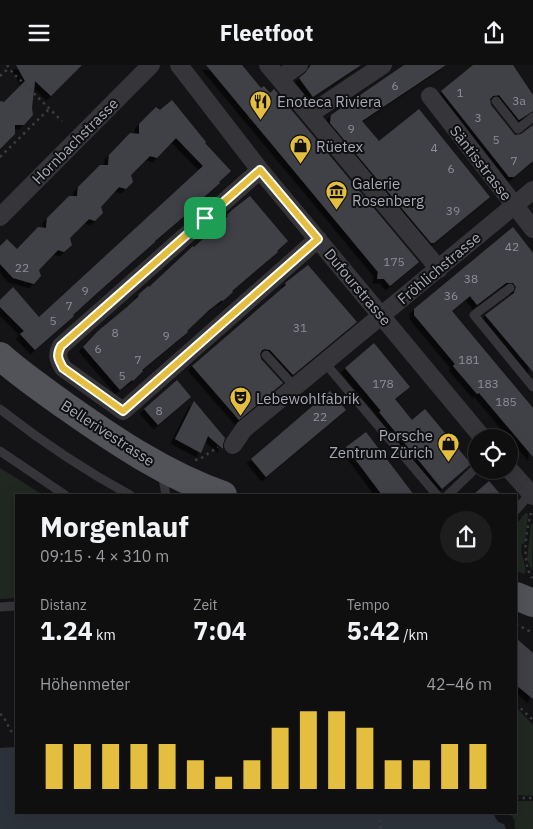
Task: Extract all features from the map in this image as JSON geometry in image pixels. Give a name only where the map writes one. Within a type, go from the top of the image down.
[{"type":"main road","name":"Bellerivestrasse","points":[[0,357],[111,438],[161,468],[209,493]]},
{"type":"main road","points":[[517,596],[533,603]]},
{"type":"street","name":"Hornbachstrasse","points":[[0,217],[150,65]]},
{"type":"street","name":"Dufourstrasse","points":[[179,65],[260,170],[475,429]]},
{"type":"street","points":[[299,65],[274,72],[439,269]]},
{"type":"street","points":[[310,114],[383,65]]},
{"type":"street","name":"Säntisstrasse","points":[[430,96],[533,229]]},
{"type":"street","points":[[260,170],[61,346],[57,359],[63,368],[123,411],[318,239]]},
{"type":"street","name":"Fröhlichstrasse","points":[[233,445],[244,429],[533,190]]},
{"type":"street","points":[[516,479],[531,501]]},
{"type":"lane","points":[[496,101],[518,129],[533,117]]},
{"type":"lane","points":[[510,288],[474,315],[533,387]]},
{"type":"lane","points":[[266,355],[295,387]]},
{"type":"lane","points":[[325,363],[436,494]]},
{"type":"lane","points":[[0,409],[74,463],[128,494]]},
{"type":"lane","points":[[1,454],[63,494]]},
{"type":"lane","points":[[161,468],[166,494]]},
{"type":"lane","points":[[449,494],[468,476]]},
{"type":"lane","points":[[517,509],[531,501]]},
{"type":"lane","points":[[0,607],[15,606]]},
{"type":"path","points":[[0,76],[8,66],[62,121]]},
{"type":"path","points":[[0,157],[49,109]]},
{"type":"path","points":[[191,461],[200,459],[211,450]]},
{"type":"path","points":[[531,501],[525,554],[528,572],[532,578]]},
{"type":"path","points":[[517,624],[533,633]]},
{"type":"path","points":[[517,705],[533,720]]},
{"type":"path","points":[[0,714],[11,731],[15,731]]},
{"type":"path","points":[[517,798],[533,798]]},
{"type":"path","points":[[379,814],[380,827]]},
{"type":"shaded area","points":[[0,468],[41,494],[15,494],[15,598],[0,599]]},
{"type":"shaded area","points":[[525,513],[528,514],[525,543],[522,544],[521,548],[525,574],[517,571],[517,524]]},
{"type":"shaded area","points":[[531,524],[533,525],[532,571],[527,559]]},
{"type":"shaded area","points":[[517,708],[533,725],[533,796],[517,795]]},
{"type":"shaded area","points":[[15,747],[15,814],[494,814],[498,822],[504,824],[506,829],[0,829],[0,748]]},
{"type":"shaded area","points":[[517,801],[533,801],[533,829],[516,829],[512,816],[507,814],[517,814]]},
{"type":"building","points":[[16,65],[82,65],[51,96],[35,81],[33,115],[24,125],[15,125],[15,134],[0,149],[0,101],[4,102],[25,81]]},
{"type":"building","points":[[206,65],[242,65],[261,88],[264,86],[270,93],[274,89],[419,262],[390,286],[384,279],[377,279],[378,272]]},
{"type":"building","points":[[311,65],[361,65],[313,97],[299,78]]},
{"type":"building","points":[[404,65],[446,65],[362,121],[379,141],[419,109],[490,197],[434,243],[431,243],[330,123],[331,115]]},
{"type":"building","points":[[473,65],[513,65],[533,95],[533,111],[519,120],[499,95],[493,96],[490,99],[491,105],[515,135],[521,134],[533,125],[533,161],[514,177],[509,177],[441,91]]},
{"type":"building","points":[[172,100],[205,143],[231,171],[188,213],[35,350],[20,334],[24,331],[0,307],[0,300],[13,287],[39,317],[203,166],[176,138],[157,158],[150,156],[131,175],[133,182],[126,189],[119,187],[101,207],[103,213],[95,221],[89,219],[70,238],[72,245],[64,252],[58,250],[39,270],[41,276],[34,284],[13,278],[0,264],[0,246],[7,239],[17,249],[38,227],[46,228],[47,218],[69,196],[77,196],[78,187],[100,165],[108,165],[109,155],[130,133],[139,134],[139,124],[156,107],[160,110]]},
{"type":"building","points":[[250,196],[288,241],[223,301],[209,310],[188,332],[142,370],[133,381],[120,390],[83,347],[98,331]]},
{"type":"building","points":[[513,227],[533,253],[533,372],[485,315],[514,293],[516,287],[513,283],[506,283],[477,305],[470,296],[452,311],[533,408],[533,457],[518,439],[518,429],[509,429],[479,393],[477,394],[453,366],[455,364],[414,315],[414,309]]},
{"type":"building","points":[[308,265],[357,322],[293,375],[270,350],[262,350],[260,354],[261,359],[283,383],[239,420],[192,366],[286,285],[285,283]]},
{"type":"building","points":[[374,343],[410,387],[395,399],[412,420],[425,409],[468,460],[468,467],[442,489],[345,368]]},
{"type":"building","points":[[177,380],[191,397],[158,425],[144,409]]},
{"type":"building","points":[[330,391],[346,410],[266,477],[251,459]]},
{"type":"building","points":[[194,401],[225,438],[223,449],[208,436],[201,453],[175,439]]},
{"type":"building","points":[[366,432],[413,494],[381,494],[346,447]]},
{"type":"building","points":[[489,481],[500,494],[474,494]]},
{"type":"building","points":[[517,639],[533,653],[533,699],[517,686]]},
{"type":"place","name":"Enoteca Riviera","points":[[261,120]]},
{"type":"place","name":"Rüetex","points":[[300,165]]},
{"type":"place","name":"Galerie Rosenberg","points":[[336,211]]},
{"type":"place","name":"Lebewohlfabrik","points":[[240,417]]},
{"type":"place","name":"Porsche Zentrum Zürich","points":[[449,463]]},
{"type":"route","points":[[260,170],[318,239],[123,411],[63,368],[57,359],[58,352],[61,346],[205,218],[260,170]]}]
